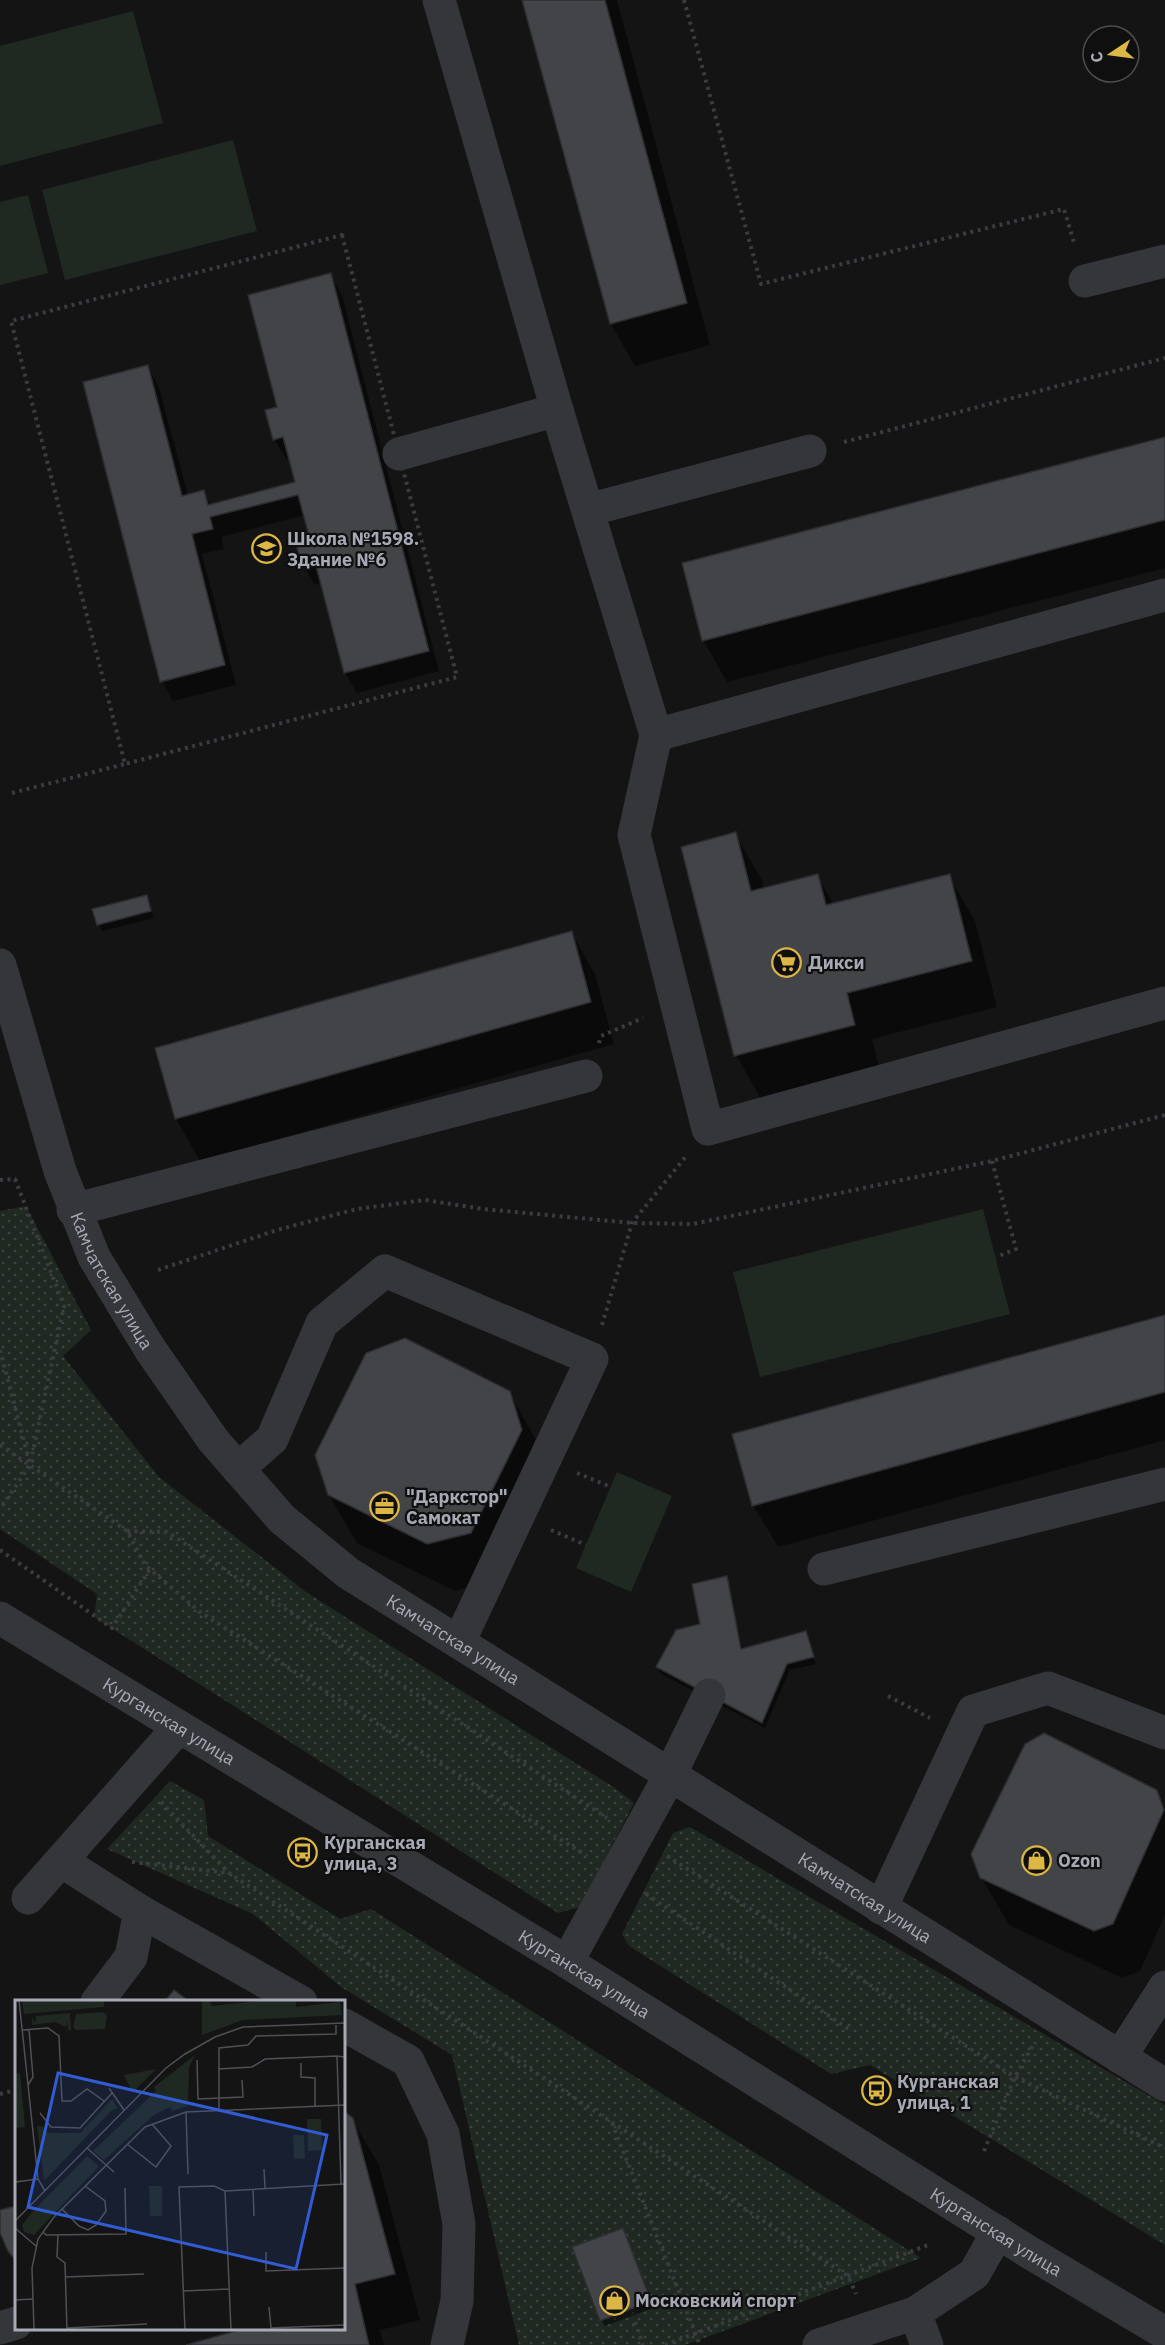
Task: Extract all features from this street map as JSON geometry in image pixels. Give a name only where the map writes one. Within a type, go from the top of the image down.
[{"type":"street","points":[[439,0],[557,410],[656,735],[634,835],[708,1129],[1165,1003]]},
{"type":"street","points":[[1085,281],[1165,261]]},
{"type":"street","points":[[399,454],[557,410]]},
{"type":"street","points":[[588,510],[810,451]]},
{"type":"street","points":[[656,735],[1165,595]]},
{"type":"street","name":"Камчатская улица","points":[[0,965],[73,1210],[94,1257],[150,1349],[213,1440],[282,1519],[348,1573],[669,1777],[1165,2085]]},
{"type":"street","points":[[73,1210],[586,1076]]},
{"type":"street","points":[[238,1469],[272,1439],[322,1323],[385,1271],[592,1359],[459,1642]]},
{"type":"street","points":[[824,1569],[1165,1484]]},
{"type":"street","name":"Курганская улица","points":[[0,1618],[567,1962],[998,2232],[1165,2333]]},
{"type":"street","points":[[881,1908],[973,1711],[1048,1688],[1165,1733]]},
{"type":"street","points":[[567,1962],[669,1777],[709,1695]]},
{"type":"street","points":[[28,1898],[179,1727]]},
{"type":"street","points":[[61,1861],[140,1911],[300,2000]]},
{"type":"street","points":[[98,2000],[131,1957],[140,1911]]},
{"type":"street","points":[[1120,2057],[1165,1987]]},
{"type":"street","points":[[345,2026],[408,2061],[442,2134],[459,2224],[457,2301],[447,2345]]},
{"type":"street","points":[[819,2345],[915,2313],[974,2274],[998,2232]]},
{"type":"street","points":[[915,2313],[927,2345]]},
{"type":"street","points":[[0,2328],[15,2323]]},
{"type":"path","points":[[684,0],[761,284],[1064,209],[1085,281]]},
{"type":"path","points":[[12,793],[125,764],[457,677],[342,235],[10,321],[125,764]]},
{"type":"path","points":[[810,451],[1165,358]]},
{"type":"path","points":[[586,1076],[601,1036],[676,1003]]},
{"type":"path","points":[[158,1270],[277,1230],[357,1209],[425,1200],[483,1209],[632,1223],[693,1224],[992,1161],[1165,1114]]},
{"type":"path","points":[[592,1359],[632,1223],[708,1129]]},
{"type":"path","points":[[992,1161],[1016,1249],[996,1257]]},
{"type":"path","points":[[0,1180],[15,1179],[64,1306],[30,1465],[0,1509]]},
{"type":"path","points":[[0,1350],[30,1465]]},
{"type":"path","points":[[0,1445],[127,1531],[150,1569],[200,1612],[616,1874],[850,2030]]},
{"type":"path","points":[[0,1550],[112,1628],[150,1569]]},
{"type":"path","points":[[888,1696],[960,1735]]},
{"type":"path","points":[[160,1801],[229,1873],[848,2276],[872,2328]]},
{"type":"path","points":[[125,1861],[229,1873]]},
{"type":"path","points":[[984,2151],[1015,2077],[1050,2014]]},
{"type":"path","points":[[0,2094],[15,2090]]},
{"type":"path","points":[[612,2122],[700,2345]]},
{"type":"path","points":[[665,2345],[928,2245]]},
{"type":"path","points":[[635,2322],[643,2345]]},
{"type":"shaded area","points":[[133,11],[163,123],[0,166],[0,46]]},
{"type":"shaded area","points":[[233,140],[257,231],[65,280],[42,190]]},
{"type":"shaded area","points":[[28,195],[48,273],[0,285],[0,202]]},
{"type":"shaded area","points":[[26,1206],[91,1330],[63,1356],[159,1477],[306,1592],[615,1788],[634,1803],[580,1907],[558,1913],[94,1617],[97,1594],[0,1529],[0,1211]]},
{"type":"shaded area","points":[[983,1209],[1010,1314],[760,1377],[733,1272]]},
{"type":"shaded area","points":[[617,1472],[672,1496],[631,1592],[576,1568]]},
{"type":"shaded area","points":[[170,1781],[204,1800],[208,1836],[340,1919],[371,1909],[921,2258],[685,2345],[519,2345],[452,2055],[341,1987],[253,1914],[107,1849]]},
{"type":"shaded area","points":[[690,1827],[1165,2105],[1165,2245],[870,2065],[831,2074],[629,1946],[622,1934],[673,1833]]},
{"type":"building","points":[[522,0],[605,0],[687,303],[610,324]]},
{"type":"building","points":[[331,273],[429,651],[344,673],[315,562],[302,566],[294,536],[308,532],[298,495],[210,517],[213,529],[192,534],[225,665],[160,682],[83,382],[148,365],[182,496],[204,490],[208,505],[295,482],[283,437],[273,440],[265,410],[277,407],[248,295]]},
{"type":"building","points":[[1165,437],[1165,520],[702,641],[682,563]]},
{"type":"building","points":[[736,832],[751,891],[818,874],[826,905],[950,874],[972,961],[847,993],[855,1025],[734,1056],[681,847]]},
{"type":"building","points":[[147,895],[151,911],[97,925],[92,909]]},
{"type":"building","points":[[572,931],[591,1002],[175,1119],[155,1048]]},
{"type":"building","points":[[1165,1315],[1165,1392],[752,1506],[732,1434]]},
{"type":"building","points":[[405,1338],[510,1391],[522,1430],[471,1533],[427,1544],[328,1495],[315,1455],[366,1353]]},
{"type":"building","points":[[727,1576],[741,1649],[806,1631],[814,1657],[787,1664],[762,1723],[656,1667],[676,1630],[700,1624],[692,1584]]},
{"type":"building","points":[[1044,1733],[1157,1790],[1164,1810],[1113,1924],[1094,1931],[980,1878],[971,1854],[1025,1744]]},
{"type":"building","points":[[174,1990],[187,2000],[166,2000]]},
{"type":"building","points":[[345,2112],[353,2118],[395,2274],[355,2284],[369,2345],[186,2345],[239,2330],[345,2330]]},
{"type":"building","points":[[15,2206],[15,2260],[8,2251],[0,2233],[0,2210]]},
{"type":"building","points":[[623,2228],[651,2301],[600,2321],[572,2247]]},
{"type":"place","name":"Школа №1598. Здание №6","points":[[266,548]]},
{"type":"place","name":"Дикси","points":[[787,962]]},
{"type":"place","name":"\"Даркстор\" Самокат","points":[[385,1506]]},
{"type":"place","name":"Курганская улица, 3","points":[[303,1852]]},
{"type":"place","name":"Ozon","points":[[1037,1860]]},
{"type":"place","name":"Курганская улица, 1","points":[[876,2091]]},
{"type":"place","name":"Московский спорт","points":[[614,2300]]}]
